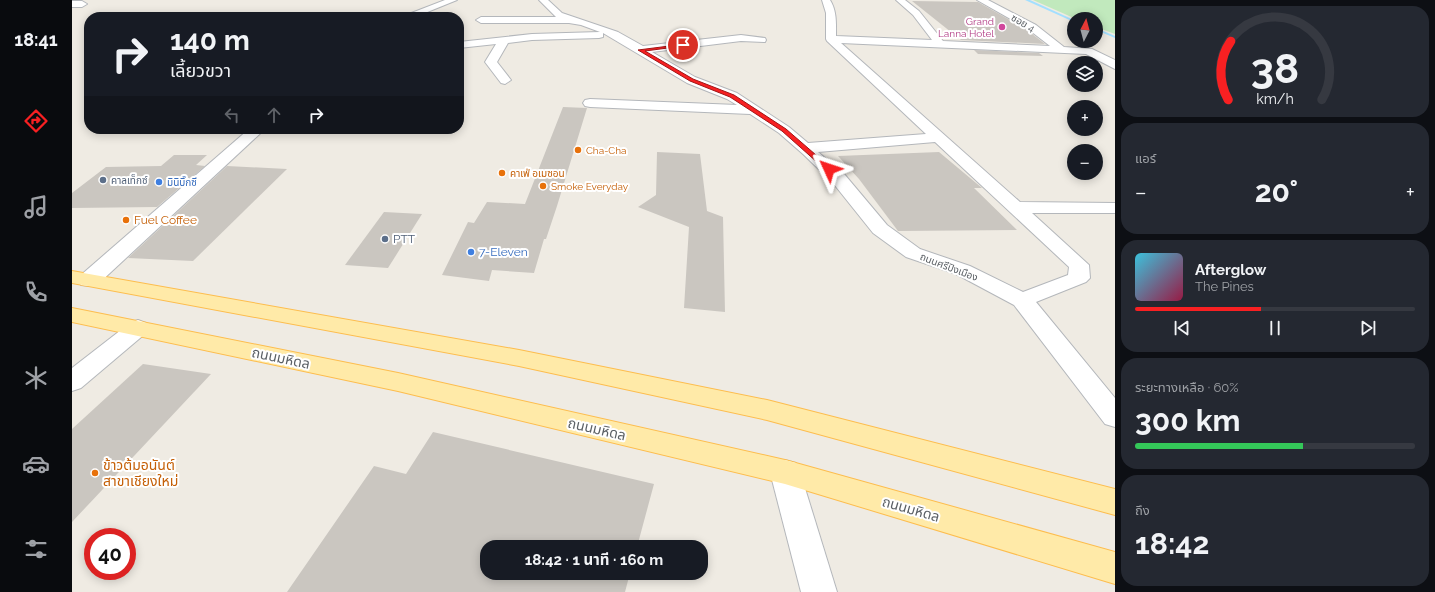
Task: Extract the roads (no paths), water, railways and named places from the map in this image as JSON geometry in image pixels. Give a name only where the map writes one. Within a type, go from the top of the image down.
[{"type":"main road","points":[[80,279],[210,300],[518,358],[767,410],[1115,502]]},
{"type":"main road","name":"ถนนมหิดล","points":[[72,315],[398,382],[785,472],[1115,568]]},
{"type":"street","points":[[420,12],[453,0]]},
{"type":"street","name":"ถนนศรีปิงเมือง","points":[[543,0],[559,14],[569,20],[583,22],[614,34],[692,80],[732,96],[784,130],[839,179],[880,229],[913,253],[963,270],[1022,300],[1115,417]]},
{"type":"street","points":[[826,0],[828,2],[830,16],[831,39],[1079,265],[1079,278],[1022,300]]},
{"type":"street","points":[[900,0],[916,13],[940,44]]},
{"type":"street","name":"ซอย 4","points":[[981,0],[1032,27],[1062,50]]},
{"type":"street","points":[[72,4],[82,4]]},
{"type":"street","points":[[481,20],[569,20]]},
{"type":"street","points":[[464,45],[532,38],[614,34]]},
{"type":"street","points":[[640,50],[743,38],[761,40]]},
{"type":"street","points":[[831,39],[1088,51],[1115,66]]},
{"type":"street","points":[[503,42],[491,62],[505,80]]},
{"type":"street","points":[[590,103],[753,110]]},
{"type":"street","points":[[689,107],[696,123]]},
{"type":"street","points":[[80,279],[252,134]]},
{"type":"street","points":[[804,148],[940,138]]},
{"type":"street","points":[[1017,207],[1115,208]]},
{"type":"street","points":[[72,382],[138,328]]},
{"type":"street","points":[[785,472],[819,592]]},
{"type":"waterway","points":[[1027,0],[1067,18]]},
{"type":"waterway","points":[[1103,32],[1115,37]]},
{"type":"place","name":"Grand Lanna Hotel","points":[[1002,27]]},
{"type":"place","name":"Cha-Cha","points":[[578,150]]},
{"type":"place","name":"คาเฟ่ อเมซอน","points":[[502,173]]},
{"type":"place","name":"คาลเท็กซ์","points":[[103,180]]},
{"type":"place","name":"มินิบิ๊กซี","points":[[159,182]]},
{"type":"place","name":"Smoke Everyday","points":[[543,186]]},
{"type":"place","name":"Fuel Coffee","points":[[126,220]]},
{"type":"place","name":"PTT","points":[[385,239]]},
{"type":"place","name":"7-Eleven","points":[[471,252]]},
{"type":"place","name":"ข้าวต้มอนันต์ สาขาเชียงใหม่","points":[[95,473]]}]
